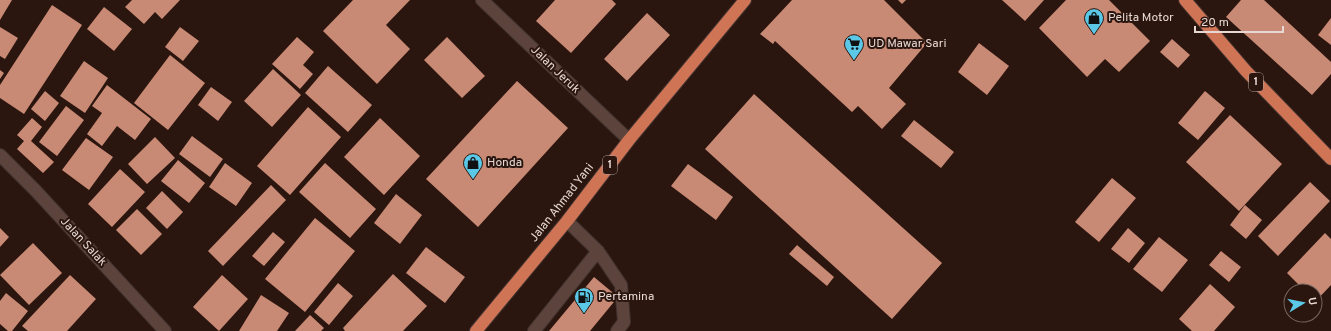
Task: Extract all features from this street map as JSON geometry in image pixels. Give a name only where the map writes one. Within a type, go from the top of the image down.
[{"type":"highway","name":"Jalan Ahmad Yani","points":[[476,331],[567,221],[629,140],[745,0]]},
{"type":"highway","name":"1","points":[[1185,0],[1246,71],[1331,159]]},
{"type":"street","name":"Jalan Jeruk","points":[[482,0],[629,140]]},
{"type":"street","name":"Jalan Salak","points":[[0,155],[36,191],[165,331]]},
{"type":"street","points":[[567,221],[598,251],[621,285],[624,322],[617,331]]},
{"type":"street","points":[[534,331],[598,251]]},
{"type":"building","points":[[0,0],[12,0],[0,20]]},
{"type":"building","points":[[132,0],[180,0],[162,19],[155,12],[144,24],[125,7]]},
{"type":"building","points":[[353,0],[410,0],[386,25],[410,49],[377,84],[323,31]]},
{"type":"building","points":[[555,0],[612,0],[616,4],[571,53],[536,21]]},
{"type":"building","name":"UD Mawar Sari","points":[[792,0],[884,0],[927,43],[889,88],[906,104],[882,129],[858,106],[852,112],[775,41],[773,44],[760,34]]},
{"type":"building","points":[[898,0],[906,0],[902,4]]},
{"type":"building","points":[[1002,0],[1044,0],[1025,21]]},
{"type":"building","name":"Pelita Motor","points":[[1066,0],[1109,0],[1150,41],[1119,72],[1105,59],[1087,77],[1039,28]]},
{"type":"building","points":[[1241,0],[1264,0],[1331,62],[1331,74],[1312,95],[1226,17]]},
{"type":"building","points":[[52,5],[82,25],[24,114],[0,98],[0,85]]},
{"type":"building","points":[[104,7],[132,29],[114,51],[87,29]]},
{"type":"building","points":[[647,13],[670,35],[627,81],[604,59]]},
{"type":"building","points":[[1331,18],[1331,45],[1318,35]]},
{"type":"building","points":[[0,27],[18,38],[5,59],[0,56]]},
{"type":"building","points":[[180,27],[199,41],[183,61],[165,47]]},
{"type":"building","points":[[297,37],[314,52],[303,65],[313,74],[300,89],[272,64]]},
{"type":"building","points":[[447,37],[485,76],[462,98],[424,60]]},
{"type":"building","points":[[1172,39],[1190,55],[1178,68],[1160,52]]},
{"type":"building","points":[[979,43],[1009,66],[987,95],[958,72]]},
{"type":"building","points":[[170,55],[205,83],[168,130],[134,103]]},
{"type":"building","points":[[84,61],[108,78],[85,113],[60,96]]},
{"type":"building","points":[[328,66],[372,105],[348,132],[305,93]]},
{"type":"building","points":[[273,69],[301,95],[272,127],[244,101]]},
{"type":"building","points":[[0,70],[4,73],[0,79]]},
{"type":"building","points":[[517,81],[568,128],[478,227],[426,179]]},
{"type":"building","points":[[107,85],[151,119],[135,140],[117,126],[102,146],[87,134],[102,113],[92,106]]},
{"type":"building","points":[[211,87],[232,102],[218,121],[198,105]]},
{"type":"building","points":[[45,91],[59,103],[45,121],[31,109]]},
{"type":"building","points":[[1205,91],[1225,108],[1198,140],[1178,123]]},
{"type":"building","points":[[754,94],[942,263],[892,319],[705,149]]},
{"type":"building","points":[[66,106],[84,120],[57,156],[39,142]]},
{"type":"building","points":[[308,107],[341,137],[290,195],[257,166]]},
{"type":"building","points":[[1230,115],[1282,164],[1239,211],[1186,162]]},
{"type":"building","points":[[32,118],[42,127],[31,141],[54,162],[43,173],[17,149],[24,141],[17,135]]},
{"type":"building","points":[[380,118],[420,156],[384,195],[344,157]]},
{"type":"building","points":[[914,120],[954,152],[941,168],[901,136]]},
{"type":"building","points":[[192,136],[223,159],[210,177],[179,154]]},
{"type":"building","points":[[155,137],[175,158],[147,184],[128,164]]},
{"type":"building","points":[[86,138],[113,157],[89,190],[62,170]]},
{"type":"building","points":[[178,160],[205,183],[189,203],[161,181]]},
{"type":"building","points":[[225,163],[252,183],[236,206],[209,187]]},
{"type":"building","points":[[325,163],[376,209],[350,238],[299,192]]},
{"type":"building","points":[[688,164],[733,197],[716,220],[671,186]]},
{"type":"building","points":[[120,169],[145,192],[112,227],[88,204]]},
{"type":"building","points":[[1112,178],[1136,198],[1099,242],[1075,222]]},
{"type":"building","points":[[1310,182],[1330,201],[1278,256],[1258,236]]},
{"type":"building","points":[[271,185],[286,200],[223,266],[208,251]]},
{"type":"building","points":[[162,191],[183,212],[167,229],[146,208]]},
{"type":"building","points":[[396,194],[422,215],[400,244],[374,223]]},
{"type":"building","points":[[1245,205],[1262,220],[1246,239],[1230,225]]},
{"type":"building","points":[[137,209],[162,234],[141,255],[116,230]]},
{"type":"building","points":[[315,218],[355,251],[305,312],[265,279]]},
{"type":"building","points":[[0,228],[9,237],[0,247]]},
{"type":"building","points":[[1128,228],[1145,243],[1129,263],[1111,249]]},
{"type":"building","points":[[273,232],[285,242],[264,266],[252,256]]},
{"type":"building","points":[[1325,233],[1331,239],[1331,285],[1323,294],[1323,283],[1297,283],[1287,273]]},
{"type":"building","points":[[1159,237],[1188,260],[1162,292],[1133,269]]},
{"type":"building","points":[[33,243],[62,273],[29,305],[0,275]]},
{"type":"building","points":[[797,245],[834,277],[827,286],[789,254]]},
{"type":"building","points":[[426,247],[465,277],[445,303],[406,273]]},
{"type":"building","points":[[1221,251],[1241,267],[1229,282],[1209,265]]},
{"type":"building","points":[[393,274],[427,306],[403,331],[345,331],[343,328]]},
{"type":"building","points":[[70,275],[96,299],[67,331],[28,331],[22,326]]},
{"type":"building","points":[[222,275],[248,299],[219,331],[193,307]]},
{"type":"building","name":"Pertamina","points":[[594,277],[618,297],[590,331],[549,331]]},
{"type":"building","points":[[338,283],[353,296],[329,325],[314,312]]},
{"type":"building","points":[[1210,284],[1235,307],[1214,331],[1192,331],[1179,319]]},
{"type":"building","points":[[6,293],[28,311],[12,331],[8,331],[0,324],[0,301]]},
{"type":"building","points":[[261,295],[289,313],[277,331],[239,331]]},
{"type":"building","points":[[310,315],[324,328],[321,331],[295,331]]},
{"type":"place","name":"Pelita Motor","points":[[1094,35]]},
{"type":"place","name":"UD Mawar Sari","points":[[854,61]]},
{"type":"place","name":"Honda","points":[[473,180]]},
{"type":"place","name":"Pertamina","points":[[584,314]]}]
